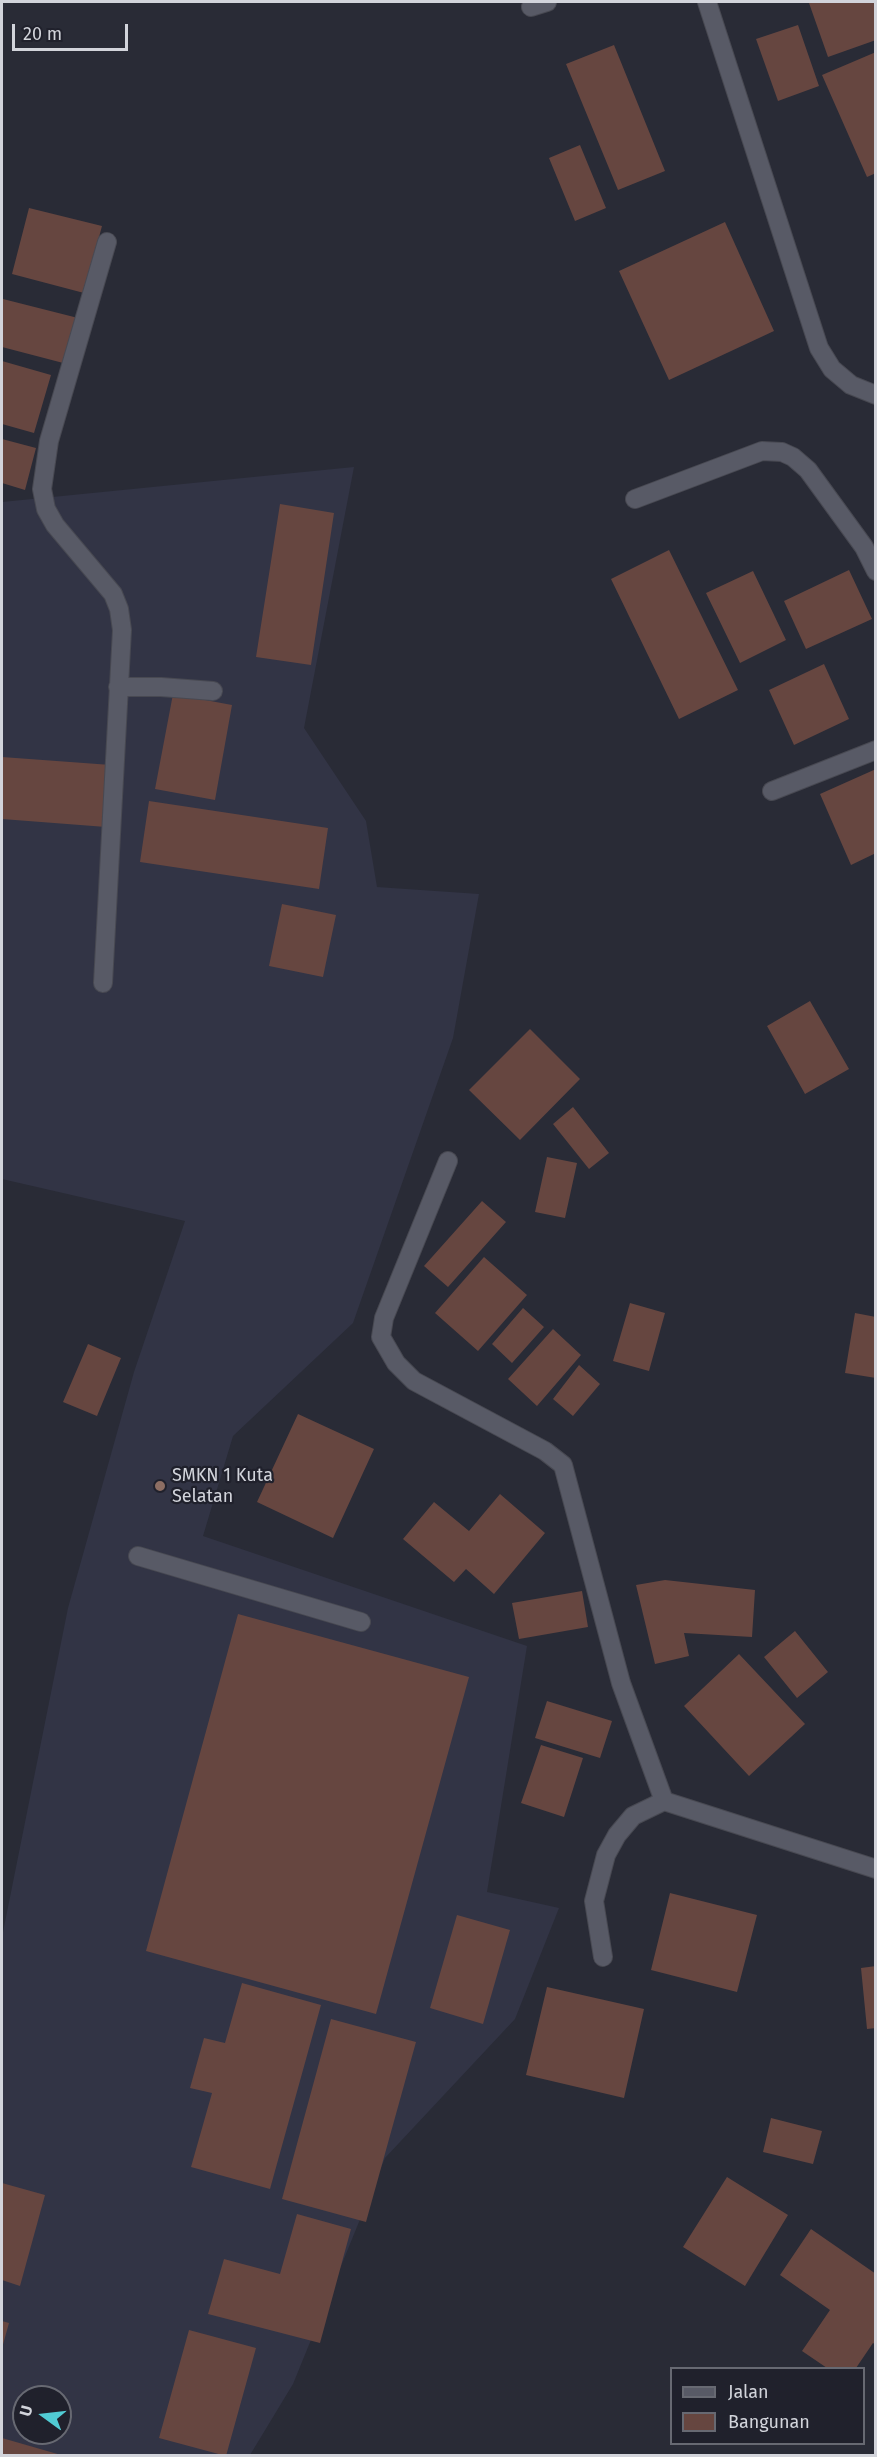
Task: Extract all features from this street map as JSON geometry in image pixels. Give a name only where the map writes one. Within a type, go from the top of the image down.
[{"type":"street","points":[[707,2],[819,348],[832,369],[851,385],[876,395]]},
{"type":"street","points":[[103,983],[122,630],[113,594],[55,525],[46,509],[42,489],[49,441],[108,242]]},
{"type":"street","points":[[635,499],[762,451],[782,452],[793,457],[808,470],[864,547],[876,571]]},
{"type":"street","points":[[118,687],[161,687],[213,691]]},
{"type":"street","points":[[772,792],[876,750]]},
{"type":"street","points":[[448,1161],[384,1318],[381,1337],[396,1363],[414,1381],[545,1451],[563,1465],[621,1683],[664,1801]]},
{"type":"street","points":[[138,1556],[361,1622]]},
{"type":"street","points":[[603,1957],[594,1901],[606,1855],[617,1835],[633,1816],[664,1801],[876,1869]]},
{"type":"shaded area","name":"SMKN 1 Kuta Selatan","points":[[354,467],[304,728],[366,821],[377,887],[479,894],[453,1038],[353,1323],[233,1436],[203,1536],[527,1646],[487,1892],[559,1908],[515,2019],[385,2158],[293,2384],[250,2455],[2,2455],[2,1937],[68,1608],[134,1372],[185,1221],[2,1179],[2,502]]},
{"type":"building","points":[[876,2],[876,40],[828,57],[809,3]]},
{"type":"building","points":[[798,25],[819,86],[778,101],[756,39]]},
{"type":"building","points":[[614,45],[665,171],[618,190],[566,64]]},
{"type":"building","points":[[876,52],[876,173],[867,177],[822,75]]},
{"type":"building","points":[[580,145],[606,208],[575,221],[549,158]]},
{"type":"building","points":[[29,208],[102,226],[84,293],[12,274]]},
{"type":"building","points":[[725,222],[774,331],[669,380],[619,271]]},
{"type":"building","points":[[3,299],[78,318],[67,364],[2,347]]},
{"type":"building","points":[[2,361],[51,375],[34,433],[2,424]]},
{"type":"building","points":[[2,439],[36,448],[25,490],[2,483]]},
{"type":"building","points":[[280,504],[334,513],[311,665],[256,657]]},
{"type":"building","points":[[669,550],[738,690],[679,719],[611,579]]},
{"type":"building","points":[[849,570],[872,619],[806,649],[784,601]]},
{"type":"building","points":[[753,571],[786,640],[740,663],[706,593]]},
{"type":"building","points":[[824,664],[849,719],[794,745],[769,690]]},
{"type":"building","points":[[173,694],[232,705],[215,800],[155,789]]},
{"type":"building","points":[[2,757],[111,765],[106,827],[2,819]]},
{"type":"building","points":[[876,769],[876,853],[851,865],[820,794]]},
{"type":"building","points":[[149,801],[328,828],[319,889],[140,862]]},
{"type":"building","points":[[282,904],[336,915],[323,977],[269,966]]},
{"type":"building","points":[[810,1001],[849,1069],[805,1094],[767,1026]]},
{"type":"building","points":[[530,1029],[580,1079],[520,1140],[469,1090]]},
{"type":"building","points":[[573,1107],[609,1153],[589,1169],[553,1124]]},
{"type":"building","points":[[547,1157],[577,1163],[565,1218],[535,1212]]},
{"type":"building","points":[[482,1201],[506,1222],[448,1287],[424,1266]]},
{"type":"building","points":[[484,1257],[527,1295],[478,1351],[435,1313]]},
{"type":"building","points":[[630,1303],[665,1313],[649,1371],[613,1361]]},
{"type":"building","points":[[523,1308],[544,1327],[512,1363],[492,1344]]},
{"type":"building","points":[[855,1313],[876,1317],[876,1378],[845,1373]]},
{"type":"building","points":[[553,1329],[581,1355],[537,1406],[508,1379]]},
{"type":"building","points":[[88,1344],[121,1358],[97,1416],[63,1402]]},
{"type":"building","points":[[579,1365],[600,1384],[573,1416],[553,1399]]},
{"type":"building","points":[[298,1414],[374,1449],[333,1538],[257,1502]]},
{"type":"building","points":[[500,1494],[545,1533],[494,1594],[466,1569],[454,1582],[403,1539],[434,1502],[469,1531]]},
{"type":"building","points":[[665,1580],[755,1590],[752,1637],[684,1633],[689,1656],[655,1664],[636,1585]]},
{"type":"building","points":[[582,1591],[588,1627],[519,1639],[512,1603]]},
{"type":"building","points":[[238,1614],[469,1677],[376,2014],[146,1951]]},
{"type":"building","points":[[795,1631],[828,1672],[797,1698],[764,1657]]},
{"type":"building","points":[[739,1654],[805,1724],[749,1776],[684,1706]]},
{"type":"building","points":[[547,1701],[612,1721],[600,1758],[535,1738]]},
{"type":"building","points":[[541,1745],[583,1758],[564,1817],[521,1803]]},
{"type":"building","points":[[670,1893],[757,1915],[737,1992],[651,1970]]},
{"type":"building","points":[[457,1915],[510,1930],[483,2024],[430,2008]]},
{"type":"building","points":[[876,1966],[876,2028],[867,2029],[861,1968]]},
{"type":"building","points":[[242,1983],[321,2005],[270,2189],[191,2167],[212,2093],[190,2088],[204,2038],[225,2043]]},
{"type":"building","points":[[547,1987],[644,2009],[624,2098],[526,2075]]},
{"type":"building","points":[[331,2019],[416,2042],[366,2222],[282,2199]]},
{"type":"building","points":[[771,2118],[822,2131],[813,2164],[763,2152]]},
{"type":"building","points":[[727,2177],[788,2215],[745,2286],[683,2247]]},
{"type":"building","points":[[2,2183],[45,2195],[20,2286],[2,2280]]},
{"type":"building","points":[[297,2214],[351,2229],[320,2343],[208,2314],[224,2259],[280,2274]]},
{"type":"building","points":[[811,2229],[876,2274],[876,2345],[873,2343],[857,2367],[826,2367],[802,2351],[830,2310],[780,2275]]},
{"type":"building","points":[[2,2321],[9,2323],[2,2348]]},
{"type":"building","points":[[189,2330],[256,2348],[226,2456],[159,2438]]},
{"type":"building","points":[[2,2438],[12,2441],[12,2445],[26,2445],[61,2455],[61,2456],[2,2456]]},
{"type":"place","name":"SMKN 1 Kuta Selatan","points":[[160,1486]]}]
